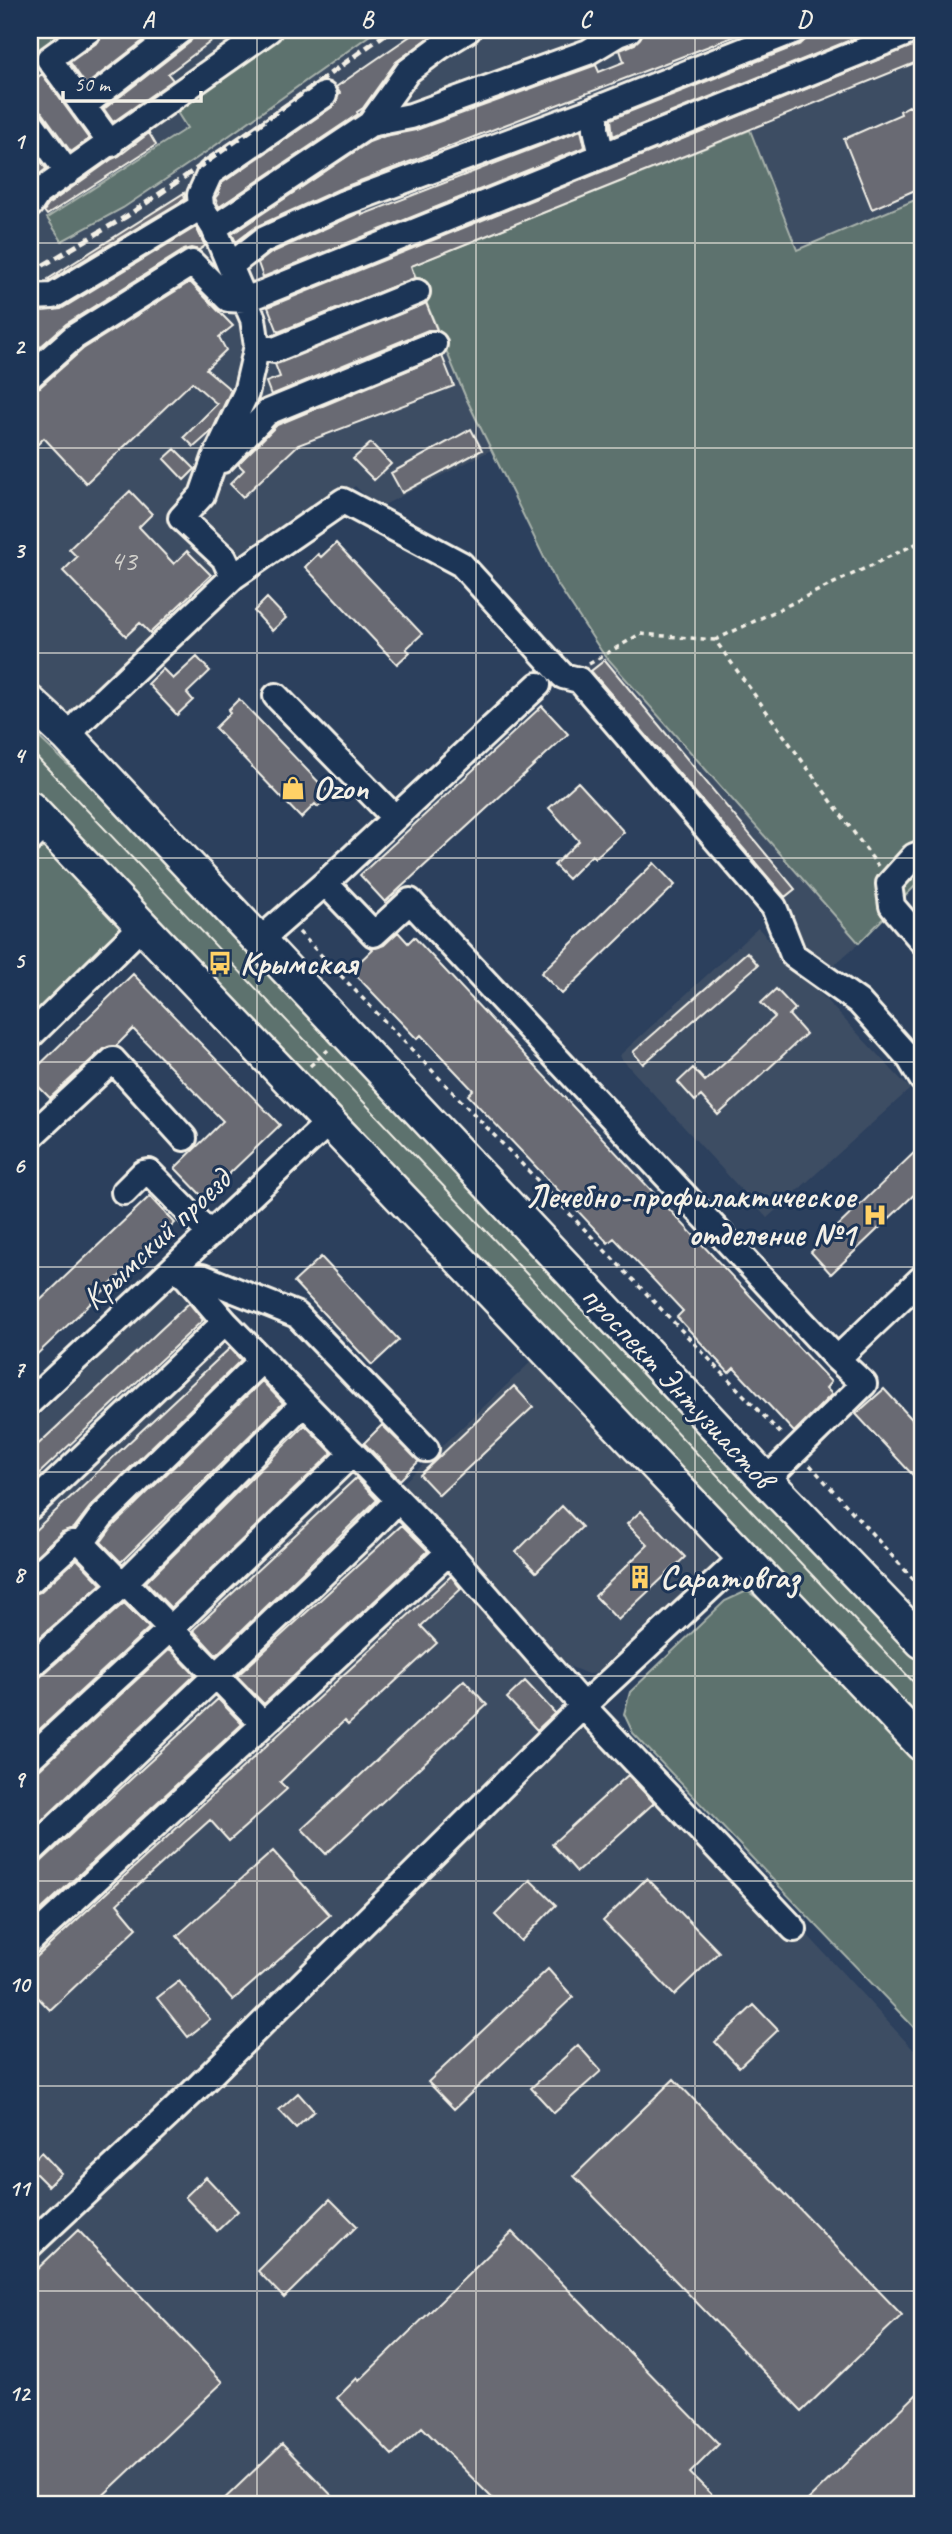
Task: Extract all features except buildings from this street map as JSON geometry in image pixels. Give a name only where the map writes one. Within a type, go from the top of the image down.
[{"type":"main road","name":"проспект Энтузиастов","points":[[30,702],[68,737],[766,1480],[922,1642]]},
{"type":"main road","name":"проспект Энтузиастов","points":[[35,825],[141,927],[922,1745]]},
{"type":"street","points":[[89,30],[49,59],[111,144]]},
{"type":"street","points":[[83,106],[181,30]]},
{"type":"street","points":[[30,205],[38,193],[269,30]]},
{"type":"street","points":[[370,124],[408,71],[468,30]]},
{"type":"street","points":[[30,297],[53,296],[208,217],[370,124],[411,116],[588,52],[629,30]]},
{"type":"street","points":[[30,376],[74,337],[192,263],[228,299],[245,300],[914,30]]},
{"type":"street","points":[[230,266],[262,240],[344,203],[596,109],[783,32]]},
{"type":"street","points":[[233,577],[224,558],[181,518],[202,495],[215,458],[246,393],[257,346],[253,319],[200,195],[210,173],[324,95]]},
{"type":"street","points":[[596,109],[596,129],[602,156]]},
{"type":"street","points":[[30,121],[68,173]]},
{"type":"street","points":[[257,346],[274,350],[417,292]]},
{"type":"street","points":[[215,458],[223,460],[268,412],[434,344]]},
{"type":"street","points":[[68,737],[81,721],[233,577],[343,501],[461,564],[563,676],[579,680],[774,907],[793,955],[859,1002],[910,1059],[922,1079]]},
{"type":"street","points":[[260,940],[538,685]]},
{"type":"street","points":[[276,696],[395,818]]},
{"type":"street","points":[[922,853],[914,856],[891,895],[922,941]]},
{"type":"street","points":[[325,883],[374,934],[410,901],[837,1359],[864,1384],[766,1480]]},
{"type":"street","points":[[30,1036],[141,927]]},
{"type":"street","points":[[30,1137],[113,1060],[184,1138]]},
{"type":"street","name":"Крымский проезд","points":[[30,1402],[181,1271],[211,1234],[328,1123]]},
{"type":"street","points":[[124,1192],[143,1173],[149,1172],[211,1234]]},
{"type":"street","points":[[181,1271],[225,1322],[449,1552],[583,1706],[794,1929]]},
{"type":"street","points":[[181,1271],[297,1315],[426,1449]]},
{"type":"street","points":[[837,1359],[922,1278]]},
{"type":"street","points":[[30,1507],[225,1322]]},
{"type":"street","points":[[82,1543],[101,1517],[262,1360]]},
{"type":"street","points":[[30,1666],[125,1582],[304,1403]]},
{"type":"street","points":[[30,1758],[170,1629],[353,1453]]},
{"type":"street","points":[[30,1852],[398,1500]]},
{"type":"street","points":[[30,1581],[72,1543],[82,1543],[114,1576],[125,1582],[263,1724]]},
{"type":"street","points":[[30,1941],[449,1552]]},
{"type":"street","points":[[30,2245],[191,2094],[583,1706],[743,1557]]},
{"type":"path","points":[[566,677],[640,634],[715,640],[922,541]]},
{"type":"path","points":[[715,640],[875,860],[891,895]]},
{"type":"path","points":[[286,918],[796,1450],[922,1589]]},
{"type":"path","points":[[291,1085],[345,1033]]},
{"type":"shaded area","points":[[76,30],[289,30],[175,109],[188,128],[48,218],[62,241],[123,208],[377,30],[922,30],[922,197],[797,250],[750,131],[417,283],[491,450],[378,508],[355,486],[85,729],[30,682],[30,423],[86,483],[226,350],[219,337],[47,404],[30,422],[30,75],[45,64]]},
{"type":"shaded area","points":[[602,652],[859,943],[825,973],[567,683]]},
{"type":"shaded area","points":[[758,928],[910,1089],[767,1218],[619,1056]]},
{"type":"shaded area","points":[[191,1270],[397,1489],[534,1359],[713,1546],[717,1556],[714,1570],[604,1673],[588,1674],[566,1665],[481,1574],[469,1585],[753,1876],[922,2059],[922,2504],[30,2504],[30,1425]]},
{"type":"green space","points":[[30,30],[76,30],[45,64],[30,75]]},
{"type":"green space","points":[[289,30],[377,30],[123,208],[62,241],[47,218],[187,128],[175,109]]},
{"type":"green space","points":[[750,130],[797,250],[922,197],[922,879],[859,943],[602,652],[556,582],[466,398],[411,266]]},
{"type":"green space","points":[[30,729],[154,851],[922,1663],[922,1724],[50,812],[30,788]]},
{"type":"green space","points":[[40,842],[127,936],[30,1028],[30,852]]},
{"type":"green space","points":[[747,1591],[770,1607],[922,1766],[922,2036],[633,1733],[624,1714],[630,1692],[725,1601]]},
{"type":"waterway","points":[[30,34],[36,30]]},
{"type":"tram line","points":[[30,750],[922,1691]]},
{"type":"railway","points":[[30,273],[127,216],[391,30]]},
{"type":"place","name":"Ozon","points":[[293,788]]},
{"type":"place","name":"Крымская","points":[[220,963]]},
{"type":"place","name":"Лечебно-профилактическое отделение №1","points":[[875,1215]]},
{"type":"place","name":"Саратовгаз","points":[[640,1577]]}]
